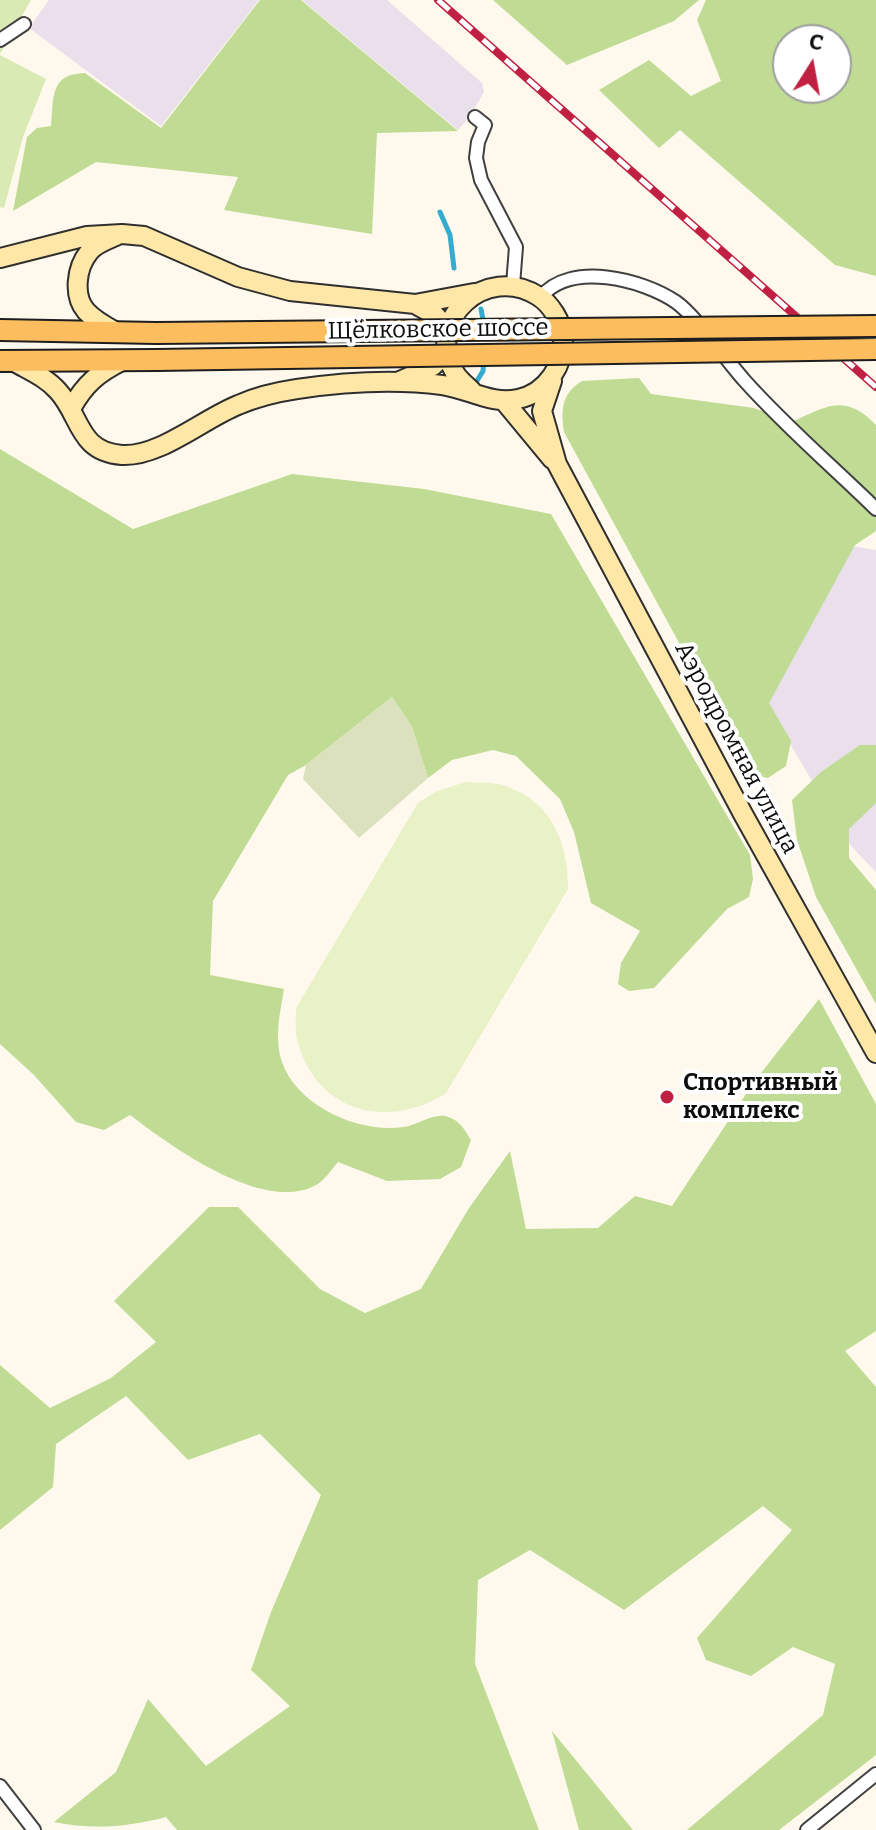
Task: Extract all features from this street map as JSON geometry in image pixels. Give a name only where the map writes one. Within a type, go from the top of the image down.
[{"type":"main road","name":"Щёлковское шоссе","points":[[0,330],[156,333],[876,326]]},
{"type":"main road","name":"Щёлковское шоссе","points":[[6,361],[876,349]]},
{"type":"street","points":[[0,40],[24,24]]},
{"type":"street","points":[[475,117],[485,125],[476,158],[481,180],[516,247],[513,285]]},
{"type":"street","points":[[118,333],[85,310],[78,293],[79,271],[89,251],[122,234]]},
{"type":"street","points":[[0,258],[87,236],[122,234],[144,236],[238,277],[290,291],[415,304],[474,293],[496,285],[513,285],[541,297],[555,313],[563,333],[562,355],[542,411],[557,464]]},
{"type":"street","points":[[541,297],[558,281],[613,278],[651,287],[679,304],[746,383],[876,509]]},
{"type":"street","points":[[472,391],[456,374],[447,352],[448,329],[458,309],[474,293]]},
{"type":"street","points":[[415,304],[435,315],[448,329]]},
{"type":"street","points":[[397,383],[433,366],[447,352]]},
{"type":"street","points":[[6,361],[56,387],[72,407],[73,418],[85,438],[104,452],[123,455],[146,452],[239,404],[268,395],[349,384],[397,383],[441,385],[504,401],[522,399],[539,391],[554,375]]},
{"type":"street","points":[[72,407],[85,385],[122,361]]},
{"type":"street","points":[[504,401],[557,464]]},
{"type":"street","name":"Аэродромная улица","points":[[557,464],[743,814],[876,1053]]},
{"type":"street","points":[[807,1830],[876,1774]]},
{"type":"street","points":[[0,1786],[34,1830]]},
{"type":"shaded area","points":[[49,0],[259,0],[161,126],[29,28]]},
{"type":"shaded area","points":[[302,0],[387,0],[482,83],[484,92],[470,116],[458,130]]},
{"type":"shaded area","points":[[852,546],[876,550],[876,872],[851,846],[766,704]]},
{"type":"green space","points":[[0,0],[31,0],[0,54]]},
{"type":"green space","points":[[260,0],[301,0],[458,131],[377,133],[372,234],[224,210],[238,177],[96,162],[13,211],[27,137],[37,128],[51,126],[59,83],[73,74],[85,73],[161,128]]},
{"type":"green space","points":[[493,0],[699,0],[674,21],[567,65]]},
{"type":"green space","points":[[706,0],[876,0],[876,276],[835,265],[680,130],[659,148],[599,90],[649,60],[691,96],[721,81],[697,20]]},
{"type":"green space","points":[[0,55],[46,79],[23,137],[4,208],[0,207]]},
{"type":"green space","points":[[639,378],[651,394],[754,408],[792,422],[826,407],[845,406],[865,415],[876,425],[876,531],[855,545],[769,703],[791,741],[786,766],[768,778],[749,771],[564,432],[564,403],[575,386],[582,381]]},
{"type":"green space","points":[[0,449],[133,529],[292,474],[424,489],[551,514],[750,855],[753,879],[749,897],[727,909],[654,988],[629,991],[618,984],[621,963],[640,931],[591,903],[574,832],[560,799],[516,756],[493,750],[452,760],[428,778],[412,727],[392,697],[306,765],[288,775],[213,901],[210,975],[284,989],[278,1035],[282,1062],[301,1092],[315,1104],[350,1121],[386,1128],[409,1126],[435,1117],[450,1117],[461,1125],[471,1140],[461,1167],[440,1179],[387,1181],[338,1162],[316,1185],[294,1192],[270,1191],[218,1172],[130,1115],[104,1130],[76,1122],[33,1074],[0,1044]]},
{"type":"green space","points":[[392,697],[412,727],[428,778],[359,838],[303,779],[306,765]]},
{"type":"green space","points":[[860,745],[876,745],[876,803],[849,829],[849,858],[876,890],[876,1004],[816,897],[797,840],[792,800],[821,772]]},
{"type":"green space","points":[[466,782],[498,784],[516,790],[543,810],[560,838],[568,889],[446,1093],[423,1105],[400,1111],[378,1112],[356,1108],[336,1098],[320,1084],[306,1064],[297,1039],[296,1008],[418,803],[437,791]]},
{"type":"green space","points":[[819,999],[876,1104],[876,1331],[845,1351],[876,1387],[876,1755],[779,1830],[687,1830],[823,1715],[835,1664],[793,1647],[751,1676],[706,1660],[697,1638],[792,1530],[763,1506],[624,1610],[530,1550],[478,1580],[475,1664],[539,1830],[177,1830],[166,1817],[110,1826],[54,1822],[116,1772],[148,1699],[206,1766],[290,1706],[251,1670],[271,1612],[321,1495],[260,1434],[188,1460],[126,1396],[56,1444],[53,1487],[0,1530],[0,1365],[50,1408],[111,1378],[156,1342],[114,1301],[209,1207],[238,1207],[320,1289],[365,1313],[421,1289],[469,1208],[510,1151],[526,1229],[598,1228],[635,1196],[672,1206],[754,1082]]},
{"type":"green space","points":[[552,1731],[633,1830],[579,1830]]},
{"type":"waterway","points":[[440,212],[450,235],[454,268]]},
{"type":"waterway","points":[[481,309],[484,325]]},
{"type":"waterway","points":[[475,384],[483,371],[484,359]]},
{"type":"railway","points":[[438,0],[876,387]]},
{"type":"place","name":"Спортивный комплекс","points":[[667,1097]]}]
